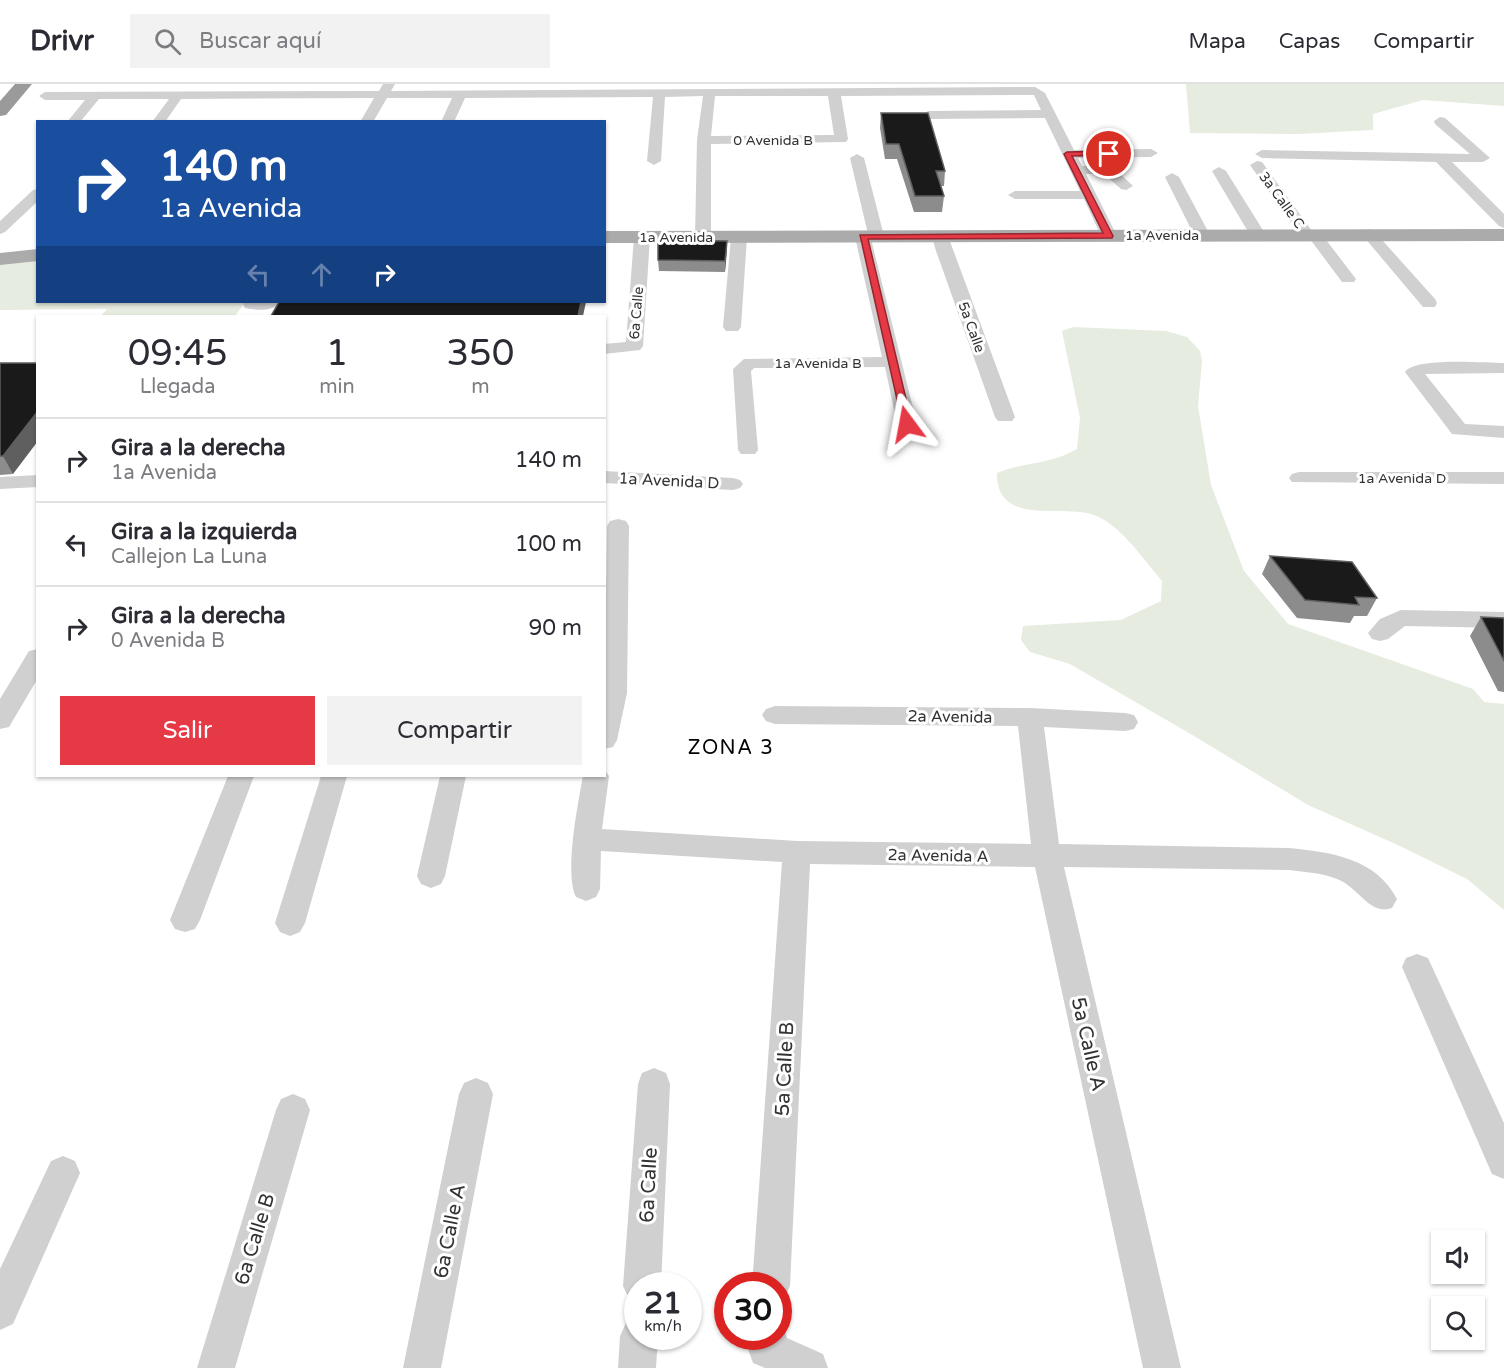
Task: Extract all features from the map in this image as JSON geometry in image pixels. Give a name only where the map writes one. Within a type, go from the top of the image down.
[{"type":"highway","points":[[0,111],[24,84]]},
{"type":"main road","name":"1a Avenida","points":[[606,237],[1504,234]]},
{"type":"main road","points":[[0,249],[36,246]]},
{"type":"main road","points":[[0,259],[36,255]]},
{"type":"street","points":[[124,96],[136,84]]},
{"type":"street","points":[[246,96],[255,84]]},
{"type":"street","points":[[751,93],[767,84]]},
{"type":"street","points":[[367,120],[386,90]]},
{"type":"street","points":[[45,96],[246,96],[386,90],[460,95],[1029,90],[1039,93],[1109,236]]},
{"type":"street","name":"0 Avenida B","points":[[704,140],[841,140],[834,92]]},
{"type":"street","points":[[654,161],[659,94]]},
{"type":"street","points":[[701,237],[704,140],[709,94]]},
{"type":"street","points":[[159,120],[178,95]]},
{"type":"street","points":[[448,120],[460,95]]},
{"type":"street","points":[[75,120],[95,96]]},
{"type":"street","points":[[928,116],[1048,114]]},
{"type":"street","points":[[1440,121],[1483,158],[1440,158]]},
{"type":"street","points":[[1067,154],[1151,153]]},
{"type":"street","points":[[856,158],[892,363],[907,424]]},
{"type":"street","points":[[1440,158],[1504,224]]},
{"type":"street","name":"3a Calle C","points":[[1348,279],[1311,235],[1260,159],[1440,158]]},
{"type":"street","points":[[1075,170],[1108,170],[1126,186]]},
{"type":"street","points":[[1219,171],[1258,235]]},
{"type":"street","points":[[1172,177],[1202,235]]},
{"type":"street","points":[[0,229],[36,195]]},
{"type":"street","points":[[1015,195],[1088,195]]},
{"type":"street","points":[[1369,234],[1429,303]]},
{"type":"street","name":"5a Calle","points":[[940,236],[1005,417]]},
{"type":"street","name":"6a Calle","points":[[606,354],[634,346],[642,237]]},
{"type":"street","points":[[732,327],[739,237]]},
{"type":"street","name":"1a Avenida B","points":[[748,450],[742,369],[745,365],[750,363],[892,363]]},
{"type":"street","points":[[1504,368],[1416,369],[1414,372],[1459,430],[1504,432]]},
{"type":"street","name":"1a Avenida D","points":[[606,477],[733,484]]},
{"type":"street","name":"1a Avenida D","points":[[1299,478],[1504,478]]},
{"type":"street","points":[[0,483],[36,481]]},
{"type":"street","points":[[606,731],[615,693],[618,526]]},
{"type":"street","points":[[1380,633],[1388,625],[1401,618],[1504,620]]},
{"type":"street","points":[[0,720],[36,660]]},
{"type":"street","name":"2a Avenida","points":[[776,715],[1030,717],[1125,722]]},
{"type":"street","name":"5a Calle A","points":[[1030,717],[1047,857],[1162,1368]]},
{"type":"street","points":[[185,920],[241,777]]},
{"type":"street","points":[[290,923],[334,777]]},
{"type":"street","points":[[431,876],[453,777]]},
{"type":"street","points":[[586,889],[587,839],[596,777]]},
{"type":"street","name":"2a Avenida A","points":[[587,839],[797,852],[1289,859],[1329,864],[1351,871],[1374,887],[1382,899]]},
{"type":"street","name":"5a Calle B","points":[[772,1272],[797,852]]},
{"type":"street","points":[[1417,967],[1504,1162]]},
{"type":"street","name":"6a Calle","points":[[643,1272],[654,1084]]},
{"type":"street","name":"6a Calle A","points":[[422,1368],[476,1094]]},
{"type":"street","name":"6a Calle B","points":[[216,1368],[293,1110]]},
{"type":"street","points":[[0,1311],[63,1173]]},
{"type":"street","points":[[637,1368],[638,1350]]},
{"type":"street","points":[[769,1350],[809,1368]]},
{"type":"shaded area","points":[[1186,84],[1504,84],[1504,106],[1423,100],[1373,114],[1373,130],[1298,134],[1190,133]]},
{"type":"shaded area","points":[[36,258],[36,303],[244,303],[236,315],[102,315],[107,309],[0,310],[0,262]]},
{"type":"shaded area","points":[[1073,327],[1166,331],[1187,337],[1200,351],[1202,361],[1198,406],[1211,485],[1244,571],[1288,624],[1473,689],[1484,702],[1504,704],[1504,910],[1467,879],[1308,805],[1070,664],[1030,652],[1021,640],[1023,626],[1121,620],[1161,601],[1162,581],[1121,533],[1101,518],[1078,512],[1032,510],[1018,507],[1007,500],[1000,490],[997,473],[1058,458],[1077,449],[1080,418],[1062,331]]},
{"type":"building","points":[[881,113],[928,113],[945,171],[936,171],[944,196],[915,196],[899,144],[886,144]]},
{"type":"building","points":[[658,240],[727,241],[725,261],[658,260]]},
{"type":"building","points":[[278,303],[581,303],[578,315],[272,315]]},
{"type":"building","points":[[0,363],[36,363],[36,414],[3,456],[0,456]]},
{"type":"building","points":[[1270,556],[1352,562],[1377,598],[1355,597],[1359,605],[1305,600]]},
{"type":"building","points":[[1481,617],[1504,618],[1504,661]]},
{"type":"district","name":"ZONA 3","points":[[731,747]]},
{"type":"route","points":[[907,424],[863,237],[1109,236],[1067,154],[1109,154]]}]
